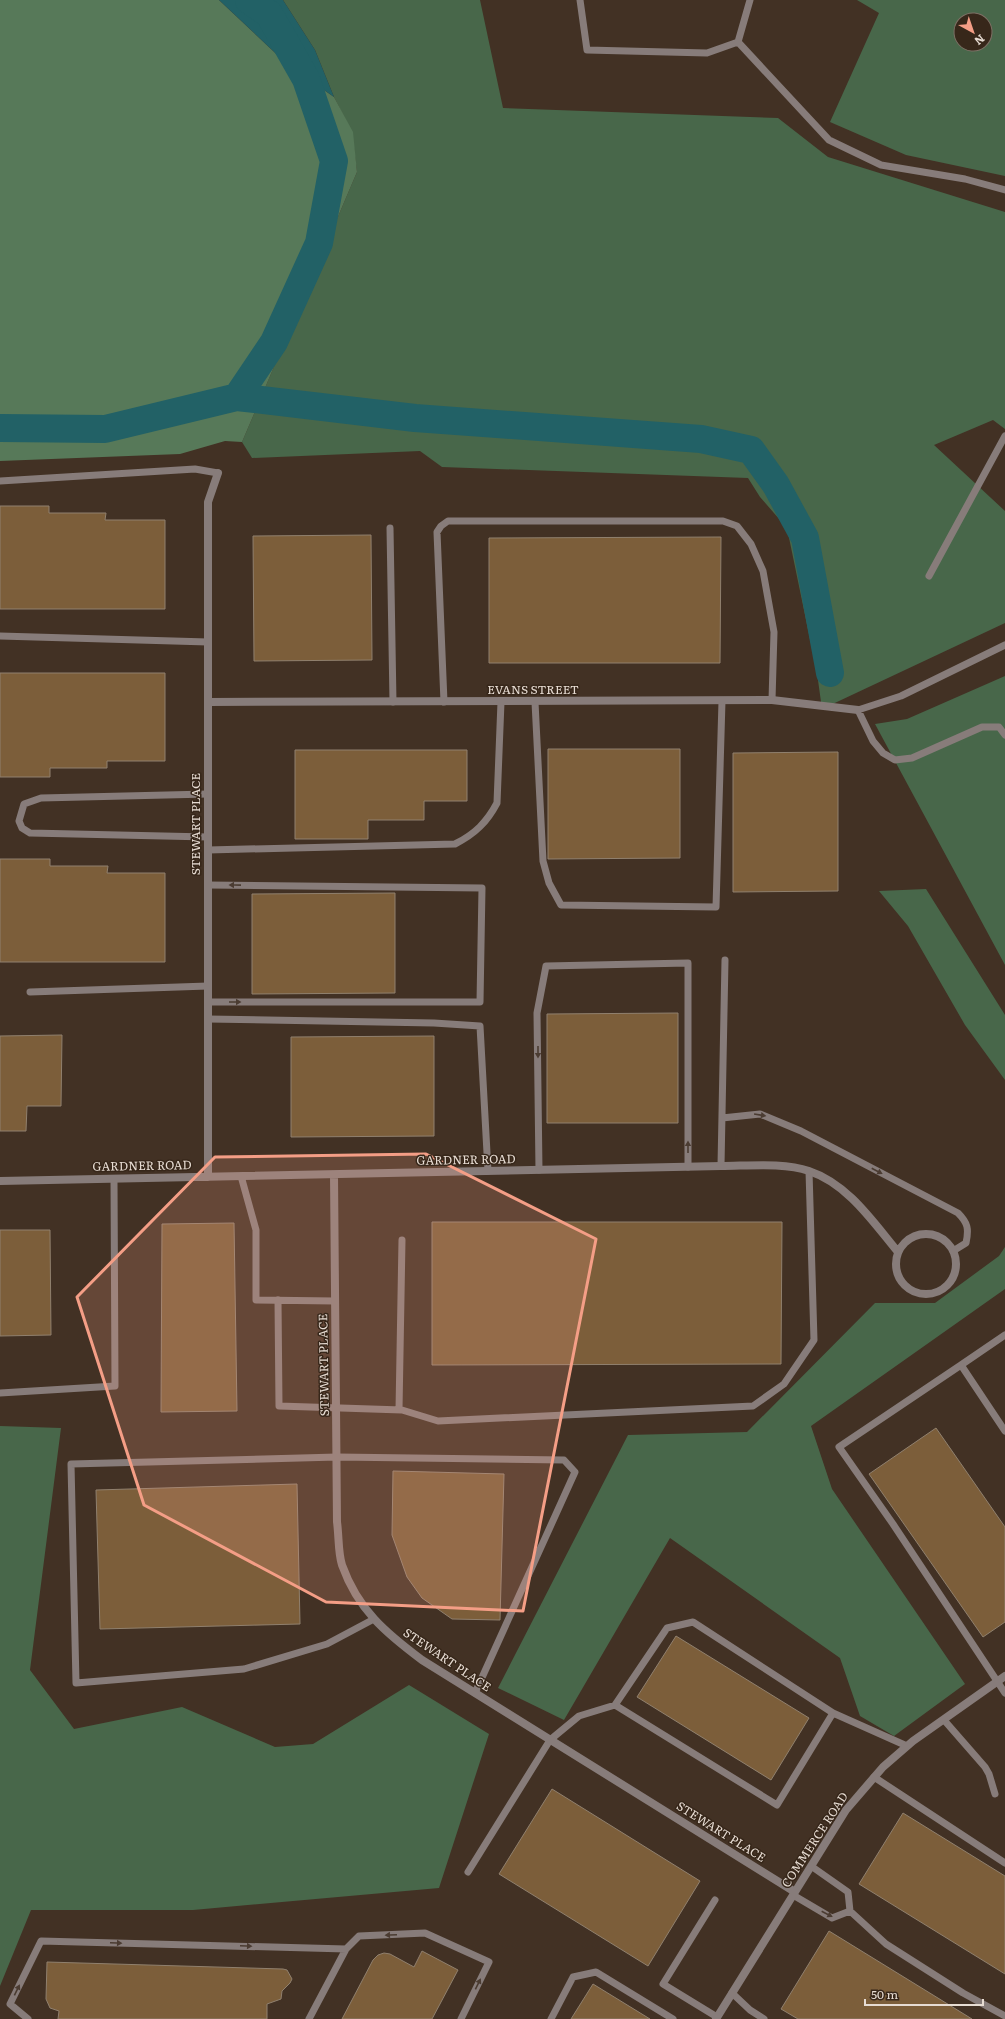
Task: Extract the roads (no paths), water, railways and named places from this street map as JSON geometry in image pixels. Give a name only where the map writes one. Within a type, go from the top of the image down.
[{"type":"street","name":"STEWART PLACE","points":[[208,1177],[208,502],[218,473]]},
{"type":"street","name":"EVANS STREET","points":[[208,702],[772,700],[858,710]]},
{"type":"street","name":"GARDNER ROAD","points":[[0,1180],[334,1175],[688,1166],[788,1167],[809,1171],[830,1181],[853,1198],[898,1252]]},
{"type":"street","name":"STEWART PLACE","points":[[334,1175],[337,1522],[342,1564],[356,1595],[374,1619],[390,1636],[422,1660],[794,1894]]},
{"type":"street","points":[[927,1233],[940,1237],[947,1242],[954,1251],[956,1268],[953,1277],[946,1287],[938,1292],[928,1294],[919,1293],[910,1289],[903,1283],[897,1267],[898,1252],[909,1238],[927,1233]]},
{"type":"street","name":"COMMERCE ROAD","points":[[716,2018],[846,1810],[883,1767],[907,1746],[1002,1678]]},
{"type":"lane","points":[[580,0],[587,50],[707,54],[738,42]]},
{"type":"lane","points":[[738,42],[750,0]]},
{"type":"lane","points":[[738,42],[829,140],[881,165],[965,179],[1005,190]]},
{"type":"lane","points":[[929,576],[1005,436]]},
{"type":"lane","points":[[0,481],[195,469],[218,473]]},
{"type":"lane","points":[[444,702],[437,532],[448,520],[723,521],[737,526],[751,544],[763,572],[774,632],[772,700]]},
{"type":"lane","points":[[390,528],[394,702]]},
{"type":"lane","points":[[0,636],[208,642]]},
{"type":"lane","points":[[1005,645],[901,696],[858,710],[873,741],[882,753],[895,760],[912,758],[982,727],[1002,726],[1005,735]]},
{"type":"lane","points":[[535,702],[543,861],[549,883],[561,905],[716,907],[722,701]]},
{"type":"lane","points":[[208,850],[455,844],[466,838],[489,818],[497,804],[501,702]]},
{"type":"lane","points":[[208,794],[42,798],[24,804],[19,821],[22,828],[30,834],[208,838]]},
{"type":"lane","points":[[208,885],[482,888],[480,1002],[208,1002]]},
{"type":"lane","points":[[721,1166],[725,960]]},
{"type":"lane","points":[[539,1170],[538,1013],[546,966],[688,963],[688,1166]]},
{"type":"lane","points":[[30,992],[208,986]]},
{"type":"lane","points":[[208,1019],[434,1023],[480,1026],[488,1171]]},
{"type":"lane","points":[[722,1118],[760,1114],[801,1131],[958,1213],[966,1221],[968,1231],[966,1243],[954,1251]]},
{"type":"lane","points":[[278,1300],[278,1406],[399,1410],[438,1421],[753,1406],[784,1384],[814,1340],[809,1171]]},
{"type":"lane","points":[[241,1176],[256,1230],[256,1300],[335,1301]]},
{"type":"lane","points":[[0,1393],[115,1386],[114,1179]]},
{"type":"lane","points":[[399,1410],[402,1240]]},
{"type":"lane","points":[[1005,1335],[839,1447],[1002,1678],[1005,1693]]},
{"type":"lane","points":[[961,1365],[1005,1431]]},
{"type":"lane","points":[[374,1619],[328,1644],[244,1669],[76,1683],[71,1464],[337,1457],[564,1460],[575,1472],[475,1693]]},
{"type":"lane","points":[[468,1872],[550,1740],[579,1716],[615,1705],[667,1628],[693,1622],[833,1713],[907,1746]]},
{"type":"lane","points":[[615,1705],[776,1805],[833,1713]]},
{"type":"lane","points":[[944,1720],[985,1766],[990,1774],[995,1794]]},
{"type":"lane","points":[[874,1777],[1005,1863]]},
{"type":"lane","points":[[811,1866],[848,1892],[850,1911],[886,1944],[963,1993],[1005,2016]]},
{"type":"lane","points":[[794,1894],[832,1918],[850,1911]]},
{"type":"lane","points":[[715,1900],[663,1984],[716,2018]]},
{"type":"lane","points":[[309,2019],[346,1949],[359,1936],[425,1933],[490,1962],[461,2019]]},
{"type":"lane","points":[[28,2019],[10,2004],[41,1941],[346,1949]]},
{"type":"lane","points":[[551,2019],[573,1977],[596,1972],[673,2019]]},
{"type":"lane","points":[[732,1993],[750,2010],[764,2019]]},
{"type":"water","points":[[219,0],[283,0],[315,50],[334,97],[287,64]]},
{"type":"waterway","points":[[249,0],[269,14],[306,79],[334,161],[319,243],[274,342],[237,397],[415,418],[701,439],[751,450],[776,485],[805,538],[830,673]]},
{"type":"waterway","points":[[0,428],[105,429],[237,397]]}]
